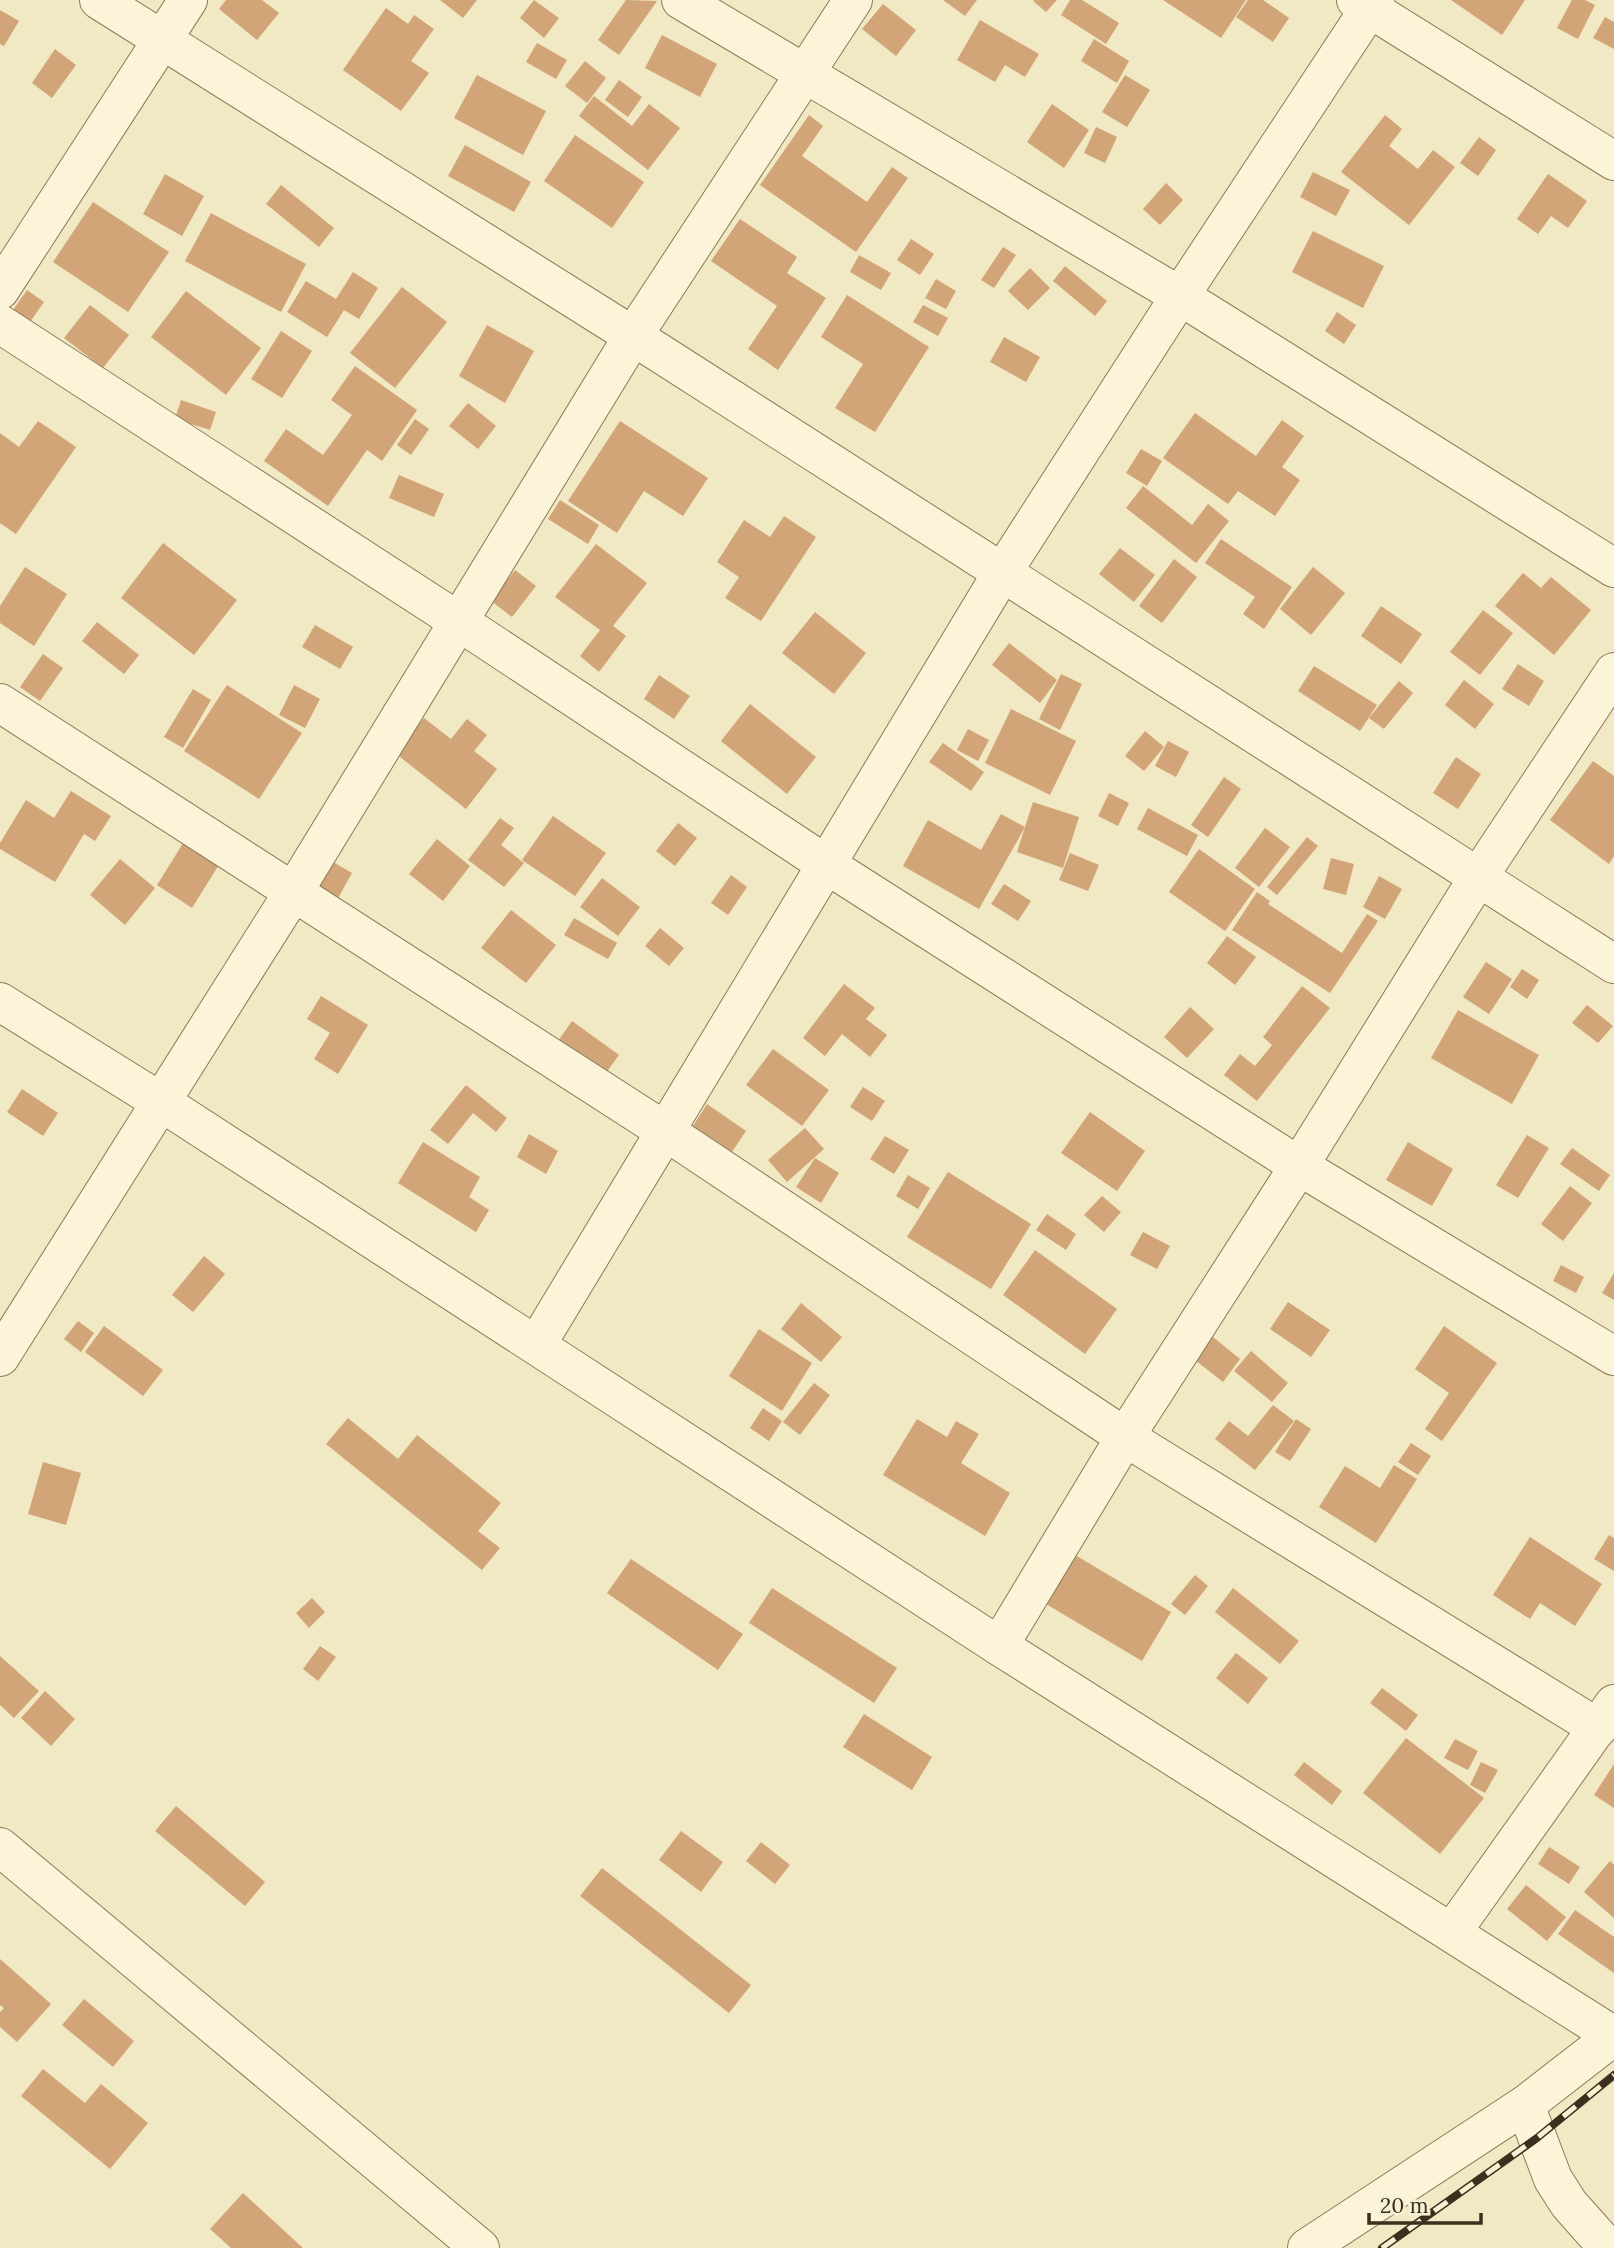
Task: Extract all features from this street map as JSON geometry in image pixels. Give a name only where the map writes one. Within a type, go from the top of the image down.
[{"type":"street","points":[[99,0],[633,336],[1614,964]]},
{"type":"street","points":[[0,290],[188,0]]},
{"type":"street","points":[[681,0],[1180,296],[1614,568]]},
{"type":"street","points":[[0,1357],[294,891],[633,336],[853,0]]},
{"type":"street","points":[[537,1344],[1002,573],[1367,3],[1614,161]]},
{"type":"street","points":[[0,324],[458,621],[827,865],[1299,1166],[1614,1356]]},
{"type":"street","points":[[999,1646],[1125,1437],[1299,1166],[1479,876],[1614,672]]},
{"type":"street","points":[[0,703],[664,1131],[1125,1437],[1606,1716],[1452,1932]]},
{"type":"street","points":[[0,1002],[162,1102],[999,1646],[1614,2036],[1525,2105],[1307,2248]]},
{"type":"street","points":[[0,1847],[480,2248]]},
{"type":"street","points":[[1525,2105],[1553,2179],[1569,2204],[1608,2248]]},
{"type":"building","points":[[226,0],[262,0],[279,13],[257,40],[219,9]]},
{"type":"building","points":[[440,0],[477,0],[463,18]]},
{"type":"building","points":[[534,0],[559,18],[544,38],[520,18]]},
{"type":"building","points":[[626,0],[657,1],[619,55],[598,40]]},
{"type":"building","points":[[943,0],[977,0],[965,16]]},
{"type":"building","points":[[1057,0],[1046,12],[1033,1]]},
{"type":"building","points":[[1070,0],[1082,0],[1119,23],[1106,44],[1061,15]]},
{"type":"building","points":[[1163,0],[1246,0],[1221,38]]},
{"type":"building","points":[[1248,0],[1263,0],[1289,18],[1273,42],[1236,17]]},
{"type":"building","points":[[1451,0],[1525,0],[1502,35]]},
{"type":"building","points":[[1572,0],[1585,0],[1595,5],[1578,39],[1557,28]]},
{"type":"building","points":[[883,4],[916,30],[896,56],[862,29]]},
{"type":"building","points":[[386,8],[408,24],[414,15],[434,29],[411,61],[429,73],[401,111],[343,70]]},
{"type":"building","points":[[0,10],[19,21],[4,46],[0,44]]},
{"type":"building","points":[[1605,17],[1614,22],[1614,49],[1593,38]]},
{"type":"building","points":[[980,20],[1039,54],[1025,77],[1005,65],[995,82],[957,60]]},
{"type":"building","points":[[662,35],[717,64],[700,97],[645,68]]},
{"type":"building","points":[[1094,39],[1129,61],[1117,83],[1081,61]]},
{"type":"building","points":[[537,43],[567,60],[556,79],[526,62]]},
{"type":"building","points":[[55,49],[76,65],[52,98],[32,83]]},
{"type":"building","points":[[585,61],[606,78],[587,103],[565,86]]},
{"type":"building","points":[[477,75],[546,111],[523,155],[454,118]]},
{"type":"building","points":[[1125,75],[1150,90],[1127,127],[1102,112]]},
{"type":"building","points":[[619,80],[642,97],[628,117],[605,100]]},
{"type":"building","points":[[594,96],[632,126],[649,104],[680,128],[648,170],[579,116]]},
{"type":"building","points":[[1052,104],[1089,130],[1064,168],[1027,142]]},
{"type":"building","points":[[809,115],[823,126],[802,156],[867,202],[892,167],[908,178],[856,252],[760,185]]},
{"type":"building","points":[[1385,115],[1402,129],[1389,146],[1418,169],[1433,150],[1455,167],[1409,225],[1341,172]]},
{"type":"building","points":[[1096,127],[1117,137],[1105,163],[1084,153]]},
{"type":"building","points":[[575,135],[644,182],[612,228],[544,181]]},
{"type":"building","points":[[1479,137],[1496,150],[1478,176],[1460,163]]},
{"type":"building","points":[[465,145],[531,182],[514,212],[448,176]]},
{"type":"building","points":[[1313,172],[1350,190],[1336,216],[1300,197]]},
{"type":"building","points":[[165,174],[204,196],[182,236],[143,214]]},
{"type":"building","points":[[1548,174],[1587,201],[1568,228],[1551,216],[1538,234],[1517,219]]},
{"type":"building","points":[[1166,183],[1183,200],[1160,225],[1143,209]]},
{"type":"building","points":[[281,185],[334,228],[319,247],[266,204]]},
{"type":"building","points":[[93,202],[169,252],[128,312],[53,262]]},
{"type":"building","points":[[211,213],[306,264],[281,312],[185,261]]},
{"type":"building","points":[[740,219],[797,257],[787,273],[826,298],[778,370],[748,349],[777,306],[711,261]]},
{"type":"building","points":[[1313,231],[1384,266],[1363,308],[1292,272]]},
{"type":"building","points":[[911,239],[934,254],[920,275],[897,260]]},
{"type":"building","points":[[1003,247],[1016,255],[994,288],[981,280]]},
{"type":"building","points":[[859,255],[891,273],[881,290],[850,272]]},
{"type":"building","points":[[1065,266],[1107,301],[1095,316],[1053,281]]},
{"type":"building","points":[[1030,268],[1050,288],[1028,310],[1008,291]]},
{"type":"building","points":[[353,272],[378,288],[359,319],[344,310],[327,337],[287,312],[306,281],[336,299]]},
{"type":"building","points":[[936,279],[956,291],[946,309],[925,298]]},
{"type":"building","points":[[402,287],[447,322],[395,388],[350,353]]},
{"type":"building","points":[[27,290],[44,302],[30,322],[13,310]]},
{"type":"building","points":[[186,291],[261,348],[226,395],[151,337]]},
{"type":"building","points":[[847,295],[929,347],[875,432],[835,408],[863,364],[821,337]]},
{"type":"building","points":[[90,305],[129,335],[103,368],[64,338]]},
{"type":"building","points":[[923,305],[948,318],[938,336],[913,322]]},
{"type":"building","points":[[1337,312],[1356,325],[1344,344],[1325,331]]},
{"type":"building","points":[[487,325],[534,351],[505,403],[459,376]]},
{"type":"building","points":[[281,331],[312,351],[282,398],[251,379]]},
{"type":"building","points":[[1004,337],[1040,357],[1026,382],[990,362]]},
{"type":"building","points":[[355,366],[417,410],[382,461],[367,450],[328,506],[264,461],[286,429],[323,455],[352,415],[331,400]]},
{"type":"building","points":[[181,400],[216,412],[210,430],[175,419]]},
{"type":"building","points":[[468,403],[496,426],[478,449],[449,426]]},
{"type":"building","points":[[1195,413],[1256,456],[1282,420],[1304,436],[1282,467],[1300,480],[1275,516],[1238,491],[1228,504],[1163,458]]},
{"type":"building","points":[[415,419],[429,429],[411,455],[397,445]]},
{"type":"building","points":[[38,421],[76,447],[16,534],[0,523],[0,433],[19,447]]},
{"type":"building","points":[[620,421],[708,478],[683,516],[644,491],[617,533],[568,501]]},
{"type":"building","points":[[1141,449],[1162,461],[1147,486],[1126,473]]},
{"type":"building","points":[[399,475],[444,494],[434,517],[389,498]]},
{"type":"building","points":[[1143,486],[1192,525],[1208,504],[1229,521],[1196,563],[1126,508]]},
{"type":"building","points":[[560,500],[599,525],[588,544],[548,519]]},
{"type":"building","points":[[784,516],[816,537],[761,621],[725,598],[739,577],[717,562],[744,520],[770,537]]},
{"type":"building","points":[[1221,539],[1292,587],[1264,629],[1243,614],[1255,597],[1205,563]]},
{"type":"building","points":[[163,543],[237,600],[194,655],[121,598]]},
{"type":"building","points":[[596,544],[647,583],[613,626],[626,636],[599,672],[580,656],[600,630],[555,597]]},
{"type":"building","points":[[1120,548],[1155,575],[1134,602],[1099,574]]},
{"type":"building","points":[[1174,559],[1197,577],[1162,623],[1139,606]]},
{"type":"building","points":[[25,567],[67,594],[34,646],[0,623],[0,606]]},
{"type":"building","points":[[1313,567],[1345,593],[1311,635],[1280,609]]},
{"type":"building","points":[[515,570],[536,586],[512,617],[491,601]]},
{"type":"building","points":[[1523,573],[1541,588],[1551,577],[1591,610],[1554,655],[1495,606]]},
{"type":"building","points":[[1381,606],[1422,634],[1401,664],[1361,636]]},
{"type":"building","points":[[1483,610],[1513,633],[1480,675],[1450,652]]},
{"type":"building","points":[[815,612],[866,653],[834,694],[782,653]]},
{"type":"building","points":[[97,622],[139,655],[124,674],[82,641]]},
{"type":"building","points":[[315,625],[353,647],[340,669],[302,647]]},
{"type":"building","points":[[1009,643],[1057,680],[1040,703],[992,665]]},
{"type":"building","points":[[43,654],[63,668],[40,701],[20,687]]},
{"type":"building","points":[[1518,664],[1544,681],[1529,706],[1502,689]]},
{"type":"building","points":[[1314,666],[1377,705],[1360,731],[1298,691]]},
{"type":"building","points":[[1061,674],[1082,684],[1060,730],[1039,719]]},
{"type":"building","points":[[659,675],[690,696],[674,719],[644,699]]},
{"type":"building","points":[[1464,680],[1494,704],[1475,729],[1445,705]]},
{"type":"building","points":[[1399,681],[1413,693],[1384,729],[1369,718]]},
{"type":"building","points":[[227,685],[302,733],[259,799],[184,751]]},
{"type":"building","points":[[294,685],[320,699],[305,728],[279,715]]},
{"type":"building","points":[[193,689],[211,700],[183,748],[164,737]]},
{"type":"building","points":[[750,704],[816,757],[787,794],[721,741]]},
{"type":"building","points":[[1011,709],[1076,741],[1050,795],[985,763]]},
{"type":"building","points":[[424,718],[451,739],[467,719],[487,735],[474,751],[497,769],[466,809],[395,753]]},
{"type":"building","points":[[968,729],[989,740],[978,761],[957,750]]},
{"type":"building","points":[[1145,731],[1164,747],[1144,771],[1125,756]]},
{"type":"building","points":[[1168,741],[1189,752],[1176,777],[1155,766]]},
{"type":"building","points":[[943,743],[984,772],[971,791],[929,762]]},
{"type":"building","points":[[1456,757],[1481,774],[1458,809],[1433,793]]},
{"type":"building","points":[[1593,761],[1614,776],[1614,856],[1609,864],[1550,820]]},
{"type":"building","points":[[1224,777],[1241,789],[1208,837],[1191,825]]},
{"type":"building","points":[[71,791],[111,816],[95,841],[84,834],[55,882],[0,849],[0,843],[26,800],[54,818]]},
{"type":"building","points":[[1109,793],[1129,803],[1118,826],[1098,816]]},
{"type":"building","points":[[1033,802],[1079,817],[1063,868],[1017,852]]},
{"type":"building","points":[[1148,808],[1198,835],[1187,856],[1137,829]]},
{"type":"building","points":[[1001,814],[1025,827],[979,909],[903,866],[928,820],[981,850]]},
{"type":"building","points":[[553,816],[606,853],[575,896],[522,860]]},
{"type":"building","points":[[500,818],[514,828],[501,845],[524,863],[504,887],[468,860]]},
{"type":"building","points":[[678,823],[697,838],[675,866],[656,851]]},
{"type":"building","points":[[1265,828],[1290,847],[1259,887],[1235,868]]},
{"type":"building","points":[[1307,837],[1318,846],[1277,895],[1267,887]]},
{"type":"building","points":[[437,839],[470,866],[443,901],[409,874]]},
{"type":"building","points":[[185,840],[220,863],[192,908],[157,885]]},
{"type":"building","points":[[1199,849],[1255,889],[1225,931],[1169,892]]},
{"type":"building","points":[[1070,853],[1099,865],[1088,891],[1059,880]]},
{"type":"building","points":[[1331,858],[1354,864],[1346,895],[1323,889]]},
{"type":"building","points":[[120,859],[155,888],[125,925],[90,895]]},
{"type":"building","points":[[333,862],[352,873],[337,900],[318,889]]},
{"type":"building","points":[[731,875],[747,887],[728,915],[711,903]]},
{"type":"building","points":[[1379,876],[1402,889],[1385,919],[1363,907]]},
{"type":"building","points":[[602,878],[640,907],[618,936],[580,907]]},
{"type":"building","points":[[1004,884],[1031,901],[1018,921],[991,904]]},
{"type":"building","points":[[1257,892],[1270,901],[1268,904],[1342,953],[1367,914],[1378,921],[1330,993],[1232,930]]},
{"type":"building","points":[[511,910],[556,945],[526,983],[481,948]]},
{"type":"building","points":[[574,918],[617,943],[608,959],[564,935]]},
{"type":"building","points":[[660,928],[684,948],[669,966],[645,946]]},
{"type":"building","points":[[1227,936],[1256,957],[1235,985],[1207,963]]},
{"type":"building","points":[[1486,962],[1512,979],[1489,1014],[1463,997]]},
{"type":"building","points":[[1522,969],[1539,980],[1527,999],[1510,987]]},
{"type":"building","points":[[844,984],[875,1008],[866,1019],[887,1035],[870,1057],[842,1034],[825,1056],[803,1038]]},
{"type":"building","points":[[1302,986],[1330,1008],[1257,1101],[1224,1075],[1240,1054],[1255,1066],[1272,1045],[1263,1037]]},
{"type":"building","points":[[321,996],[368,1025],[338,1074],[314,1059],[330,1033],[307,1019]]},
{"type":"building","points":[[1587,1005],[1613,1026],[1598,1043],[1572,1023]]},
{"type":"building","points":[[1190,1007],[1214,1029],[1187,1058],[1164,1037]]},
{"type":"building","points":[[1458,1010],[1539,1055],[1512,1104],[1431,1058]]},
{"type":"building","points":[[572,1021],[619,1055],[603,1077],[556,1044]]},
{"type":"building","points":[[773,1049],[829,1090],[802,1126],[746,1085]]},
{"type":"building","points":[[466,1085],[507,1118],[496,1132],[473,1113],[448,1144],[430,1130]]},
{"type":"building","points":[[863,1087],[885,1101],[872,1121],[850,1107]]},
{"type":"building","points":[[22,1089],[58,1113],[43,1136],[7,1112]]},
{"type":"building","points":[[707,1104],[746,1131],[732,1152],[693,1126]]},
{"type":"building","points":[[1090,1112],[1145,1151],[1117,1191],[1061,1153]]},
{"type":"building","points":[[805,1128],[824,1149],[787,1182],[768,1160]]},
{"type":"building","points":[[529,1134],[558,1151],[546,1174],[517,1157]]},
{"type":"building","points":[[1527,1135],[1549,1148],[1518,1198],[1496,1185]]},
{"type":"building","points":[[885,1136],[909,1150],[894,1174],[870,1159]]},
{"type":"building","points":[[423,1142],[480,1177],[469,1197],[489,1210],[476,1232],[398,1183]]},
{"type":"building","points":[[1408,1142],[1453,1169],[1432,1206],[1386,1180]]},
{"type":"building","points":[[1572,1148],[1610,1175],[1599,1191],[1560,1164]]},
{"type":"building","points":[[815,1158],[839,1173],[821,1203],[796,1187]]},
{"type":"building","points":[[948,1172],[1031,1224],[991,1289],[907,1237]]},
{"type":"building","points":[[908,1175],[930,1188],[918,1209],[896,1196]]},
{"type":"building","points":[[1570,1186],[1592,1203],[1563,1241],[1541,1224]]},
{"type":"building","points":[[1102,1196],[1121,1212],[1104,1232],[1084,1215]]},
{"type":"building","points":[[1047,1214],[1076,1234],[1066,1250],[1036,1230]]},
{"type":"building","points":[[1143,1232],[1170,1246],[1157,1269],[1130,1255]]},
{"type":"building","points":[[1035,1250],[1117,1309],[1085,1354],[1003,1295]]},
{"type":"building","points":[[204,1256],[225,1274],[193,1312],[172,1295]]},
{"type":"building","points":[[1561,1265],[1584,1277],[1576,1293],[1553,1281]]},
{"type":"building","points":[[1614,1273],[1614,1300],[1602,1293]]},
{"type":"building","points":[[1288,1302],[1330,1330],[1311,1357],[1270,1329]]},
{"type":"building","points":[[801,1303],[842,1337],[821,1362],[781,1329]]},
{"type":"building","points":[[78,1321],[94,1333],[81,1352],[64,1339]]},
{"type":"building","points":[[104,1326],[163,1370],[143,1396],[85,1352]]},
{"type":"building","points":[[1444,1326],[1497,1363],[1442,1441],[1425,1429],[1449,1393],[1415,1369]]},
{"type":"building","points":[[759,1329],[812,1363],[782,1411],[729,1376]]},
{"type":"building","points":[[1213,1337],[1240,1359],[1223,1382],[1195,1360]]},
{"type":"building","points":[[1251,1351],[1288,1383],[1272,1402],[1234,1371]]},
{"type":"building","points":[[814,1383],[830,1395],[800,1435],[783,1422]]},
{"type":"building","points":[[1273,1405],[1294,1421],[1255,1470],[1215,1439],[1229,1421],[1248,1436]]},
{"type":"building","points":[[763,1408],[782,1421],[769,1441],[750,1428]]},
{"type":"building","points":[[348,1418],[398,1459],[417,1435],[501,1503],[478,1531],[500,1548],[482,1570],[326,1444]]},
{"type":"building","points":[[917,1419],[947,1437],[956,1421],[979,1434],[961,1463],[1010,1493],[985,1536],[883,1475]]},
{"type":"building","points":[[1296,1419],[1311,1429],[1290,1461],[1275,1452]]},
{"type":"building","points":[[1411,1443],[1431,1456],[1418,1475],[1398,1462]]},
{"type":"building","points":[[43,1462],[81,1473],[66,1525],[28,1514]]},
{"type":"building","points":[[1394,1465],[1417,1479],[1376,1543],[1319,1507],[1345,1466],[1380,1488]]},
{"type":"building","points":[[1609,1535],[1614,1538],[1614,1571],[1594,1559]]},
{"type":"building","points":[[1530,1537],[1602,1584],[1575,1626],[1540,1603],[1530,1619],[1493,1595]]},
{"type":"building","points":[[1075,1555],[1171,1612],[1142,1661],[1046,1604]]},
{"type":"building","points":[[631,1559],[743,1634],[718,1670],[607,1593]]},
{"type":"building","points":[[1195,1575],[1208,1586],[1185,1615],[1171,1604]]},
{"type":"building","points":[[772,1588],[897,1668],[874,1703],[749,1623]]},
{"type":"building","points":[[1233,1588],[1299,1641],[1280,1664],[1215,1612]]},
{"type":"building","points":[[312,1598],[325,1612],[309,1628],[296,1613]]},
{"type":"building","points":[[320,1646],[336,1657],[318,1681],[303,1669]]},
{"type":"building","points":[[1236,1653],[1268,1678],[1248,1704],[1216,1678]]},
{"type":"building","points":[[0,1656],[39,1691],[14,1718],[0,1705]]},
{"type":"building","points":[[1382,1688],[1418,1715],[1406,1731],[1370,1703]]},
{"type":"building","points":[[45,1691],[75,1719],[51,1746],[21,1718]]},
{"type":"building","points":[[864,1714],[932,1757],[912,1790],[843,1747]]},
{"type":"building","points":[[1406,1738],[1484,1798],[1440,1854],[1363,1793]]},
{"type":"building","points":[[1455,1739],[1478,1751],[1468,1770],[1444,1758]]},
{"type":"building","points":[[1304,1762],[1342,1791],[1332,1805],[1294,1775]]},
{"type":"building","points":[[1481,1762],[1498,1770],[1485,1793],[1470,1785]]},
{"type":"building","points":[[1614,1764],[1614,1808],[1594,1795]]},
{"type":"building","points":[[176,1806],[265,1882],[245,1906],[155,1831]]},
{"type":"building","points":[[681,1831],[723,1862],[701,1892],[659,1860]]},
{"type":"building","points":[[761,1842],[790,1865],[775,1884],[746,1861]]},
{"type":"building","points":[[1549,1847],[1580,1867],[1569,1884],[1538,1864]]},
{"type":"building","points":[[1610,1861],[1614,1865],[1614,1918],[1584,1892]]},
{"type":"building","points":[[602,1868],[751,1985],[729,2013],[580,1896]]},
{"type":"building","points":[[1526,1885],[1566,1917],[1547,1941],[1507,1909]]},
{"type":"building","points":[[1575,1910],[1614,1937],[1614,1973],[1558,1934]]},
{"type":"building","points":[[0,1959],[51,2004],[17,2042],[0,2027],[0,2012],[4,2008],[0,2005]]},
{"type":"building","points":[[84,1999],[134,2041],[113,2067],[62,2025]]},
{"type":"building","points":[[43,2069],[85,2103],[101,2084],[148,2123],[110,2169],[21,2096]]},
{"type":"building","points":[[243,2193],[303,2248],[231,2248],[210,2229]]},
{"type":"railway","points":[[1382,2248],[1537,2138],[1614,2075]]}]
